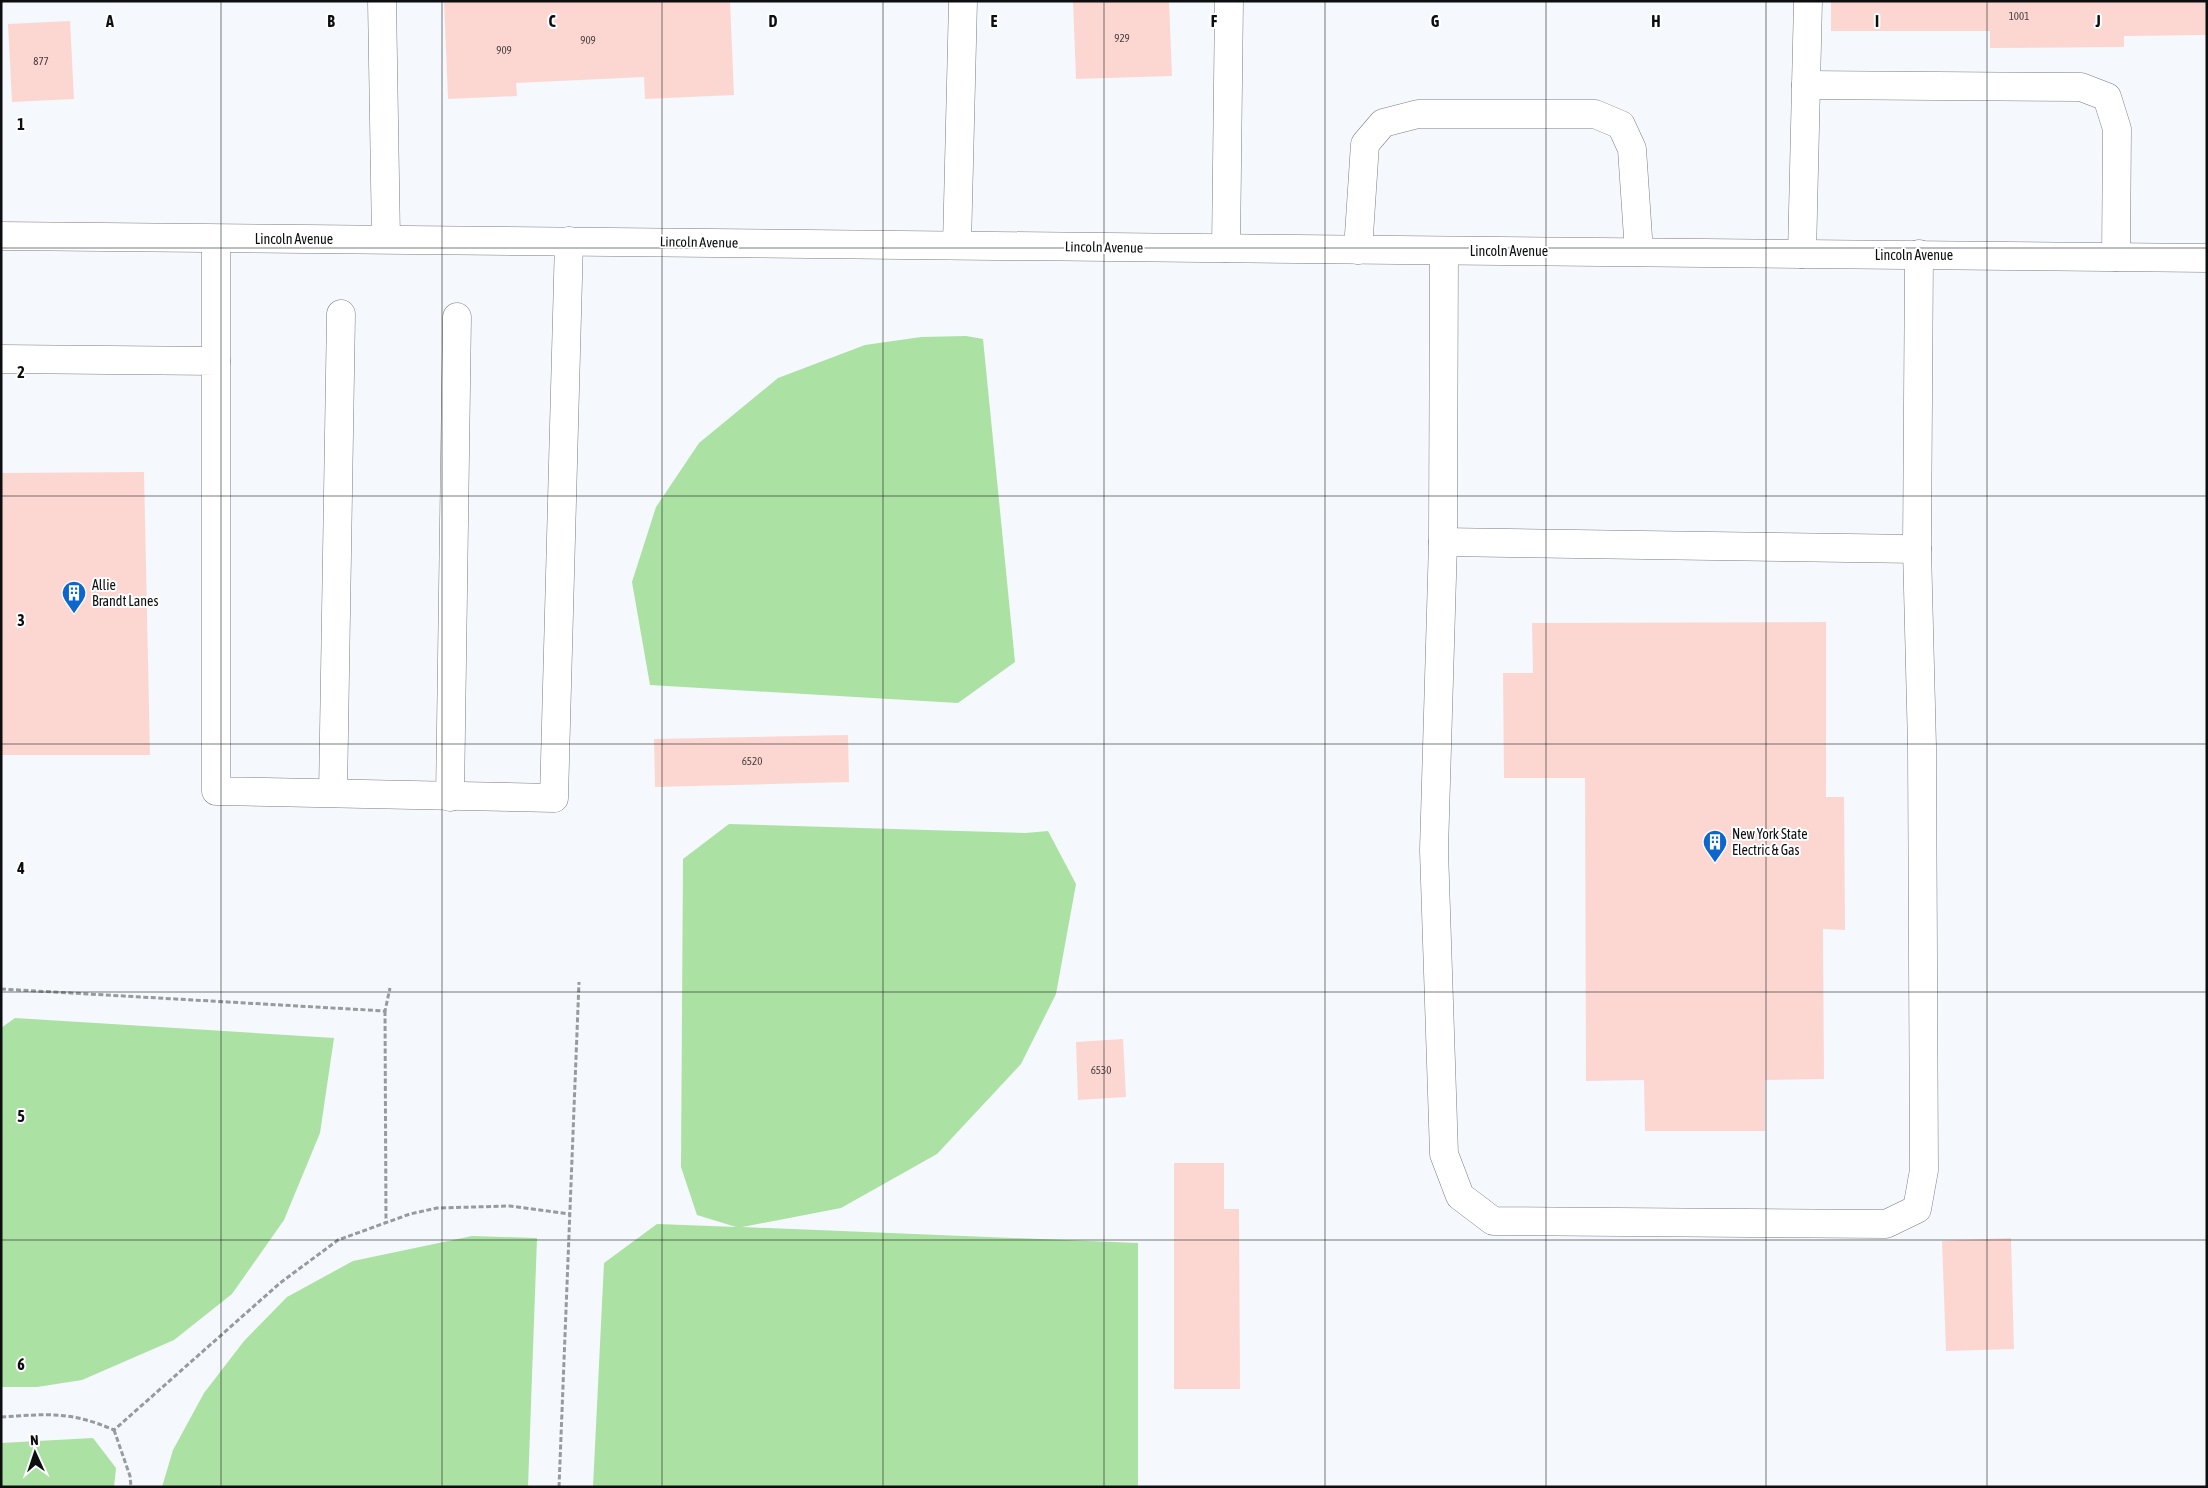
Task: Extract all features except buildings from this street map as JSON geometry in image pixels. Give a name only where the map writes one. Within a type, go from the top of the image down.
[{"type":"street","points":[[382,1],[386,239]]},
{"type":"street","points":[[957,245],[964,1]]},
{"type":"street","points":[[1226,248],[1230,1]]},
{"type":"street","points":[[1802,254],[1808,1]]},
{"type":"street","points":[[1806,85],[2081,87],[2107,97],[2117,129],[2116,256]]},
{"type":"street","points":[[1358,250],[1365,144],[1383,123],[1418,114],[1595,114],[1621,125],[1632,149],[1639,252]]},
{"type":"street","name":"Lincoln Avenue","points":[[1,236],[2207,258]]},
{"type":"street","points":[[216,239],[216,791],[554,798],[569,241]]},
{"type":"street","points":[[1444,250],[1443,542],[1434,850],[1444,1154],[1460,1196],[1493,1221],[1886,1224],[1916,1208],[1924,1170],[1922,756],[1917,549],[1919,254]]},
{"type":"street","points":[[334,793],[341,314]]},
{"type":"street","points":[[450,797],[458,317]]},
{"type":"street","points":[[1,359],[216,361]]},
{"type":"street","points":[[1443,542],[1917,549]]},
{"type":"path","points":[[559,1487],[579,982]]},
{"type":"path","points":[[386,1223],[385,1011],[390,988]]},
{"type":"path","points":[[1,989],[385,1011]]},
{"type":"path","points":[[114,1430],[280,1283],[338,1240],[437,1208],[510,1206],[570,1214]]},
{"type":"path","points":[[1,1417],[70,1415],[90,1419],[114,1430],[130,1476],[131,1487]]},
{"type":"green space","points":[[966,336],[983,339],[1015,662],[958,703],[650,685],[632,582],[656,507],[699,443],[778,378],[865,345],[921,337]]},
{"type":"green space","points":[[729,824],[1025,833],[1048,831],[1076,884],[1056,994],[1021,1064],[937,1154],[841,1208],[742,1227],[1138,1243],[1138,1487],[593,1487],[604,1263],[657,1224],[736,1227],[697,1215],[681,1167],[683,859]]},
{"type":"green space","points":[[15,1018],[334,1038],[320,1133],[284,1220],[232,1294],[174,1340],[82,1380],[37,1387],[1,1387],[1,1028]]},
{"type":"green space","points":[[472,1236],[537,1238],[528,1487],[162,1487],[173,1450],[204,1393],[244,1341],[287,1297],[353,1261]]},
{"type":"green space","points":[[93,1438],[116,1468],[114,1487],[1,1487],[1,1443]]},
{"type":"place","name":"Allie Brandt Lanes","points":[[74,614]]},
{"type":"place","name":"New York State Electric & Gas","points":[[1715,863]]}]
